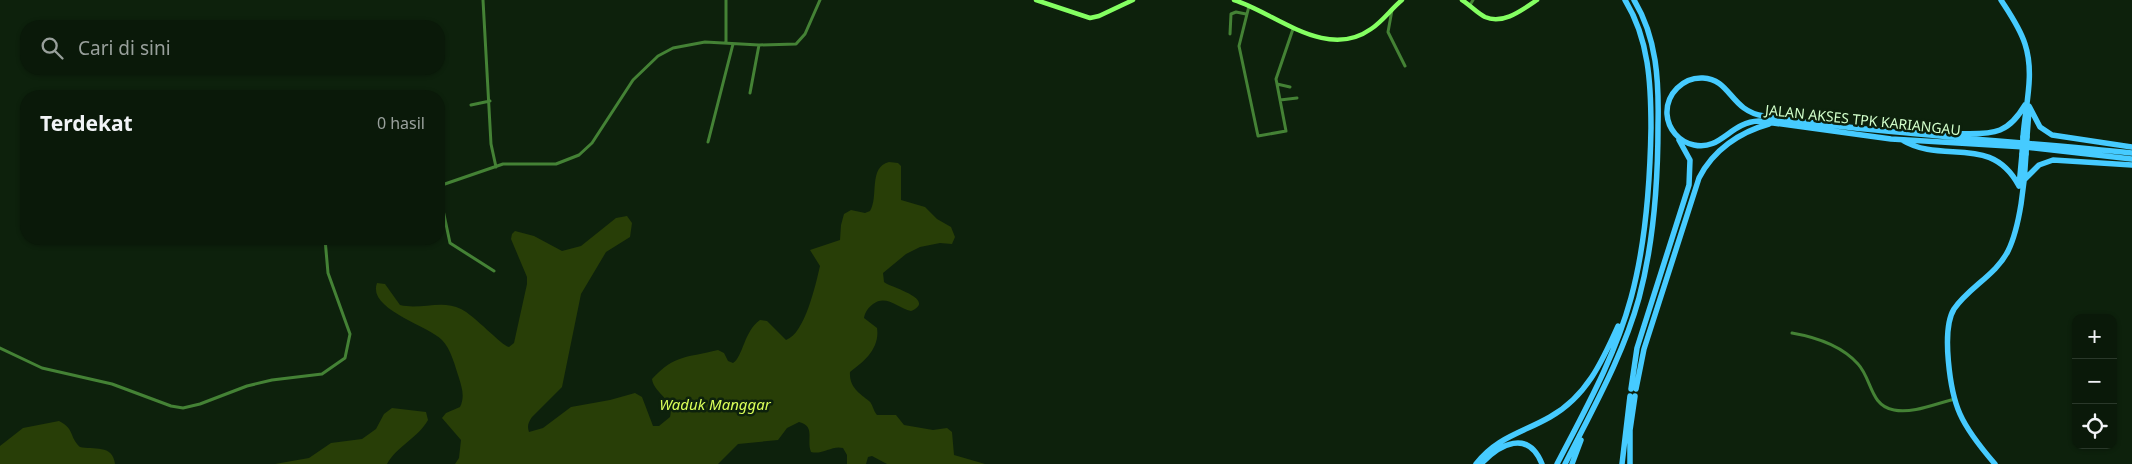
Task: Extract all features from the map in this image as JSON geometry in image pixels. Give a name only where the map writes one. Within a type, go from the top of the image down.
[{"type":"highway","points":[[1557,464],[1595,391],[1618,336],[1631,298],[1639,262],[1648,198],[1651,102],[1646,50],[1640,30],[1625,0]]},
{"type":"highway","points":[[1565,464],[1625,338],[1647,264],[1656,200],[1658,168],[1657,74],[1648,28],[1634,0]]},
{"type":"highway","points":[[2001,0],[2019,29],[2027,49],[2030,73],[2024,154],[2019,186],[2020,201]]},
{"type":"highway","name":"JALAN AKSES TPK KARIANGAU","points":[[2132,153],[2024,142],[1886,132],[1756,114],[1740,107],[1720,84],[1702,78],[1684,83],[1671,96],[1667,114],[1673,132],[1688,143],[1706,146],[1718,142],[1743,124],[1759,121],[1900,139],[2025,147],[2132,159]]},
{"type":"highway","points":[[1886,132],[1901,130],[1972,133],[1996,131],[2014,120],[2027,106]]},
{"type":"highway","points":[[2027,106],[2040,127],[2052,135],[2132,147]]},
{"type":"highway","points":[[1633,393],[1644,349],[1694,190],[1704,167],[1712,157],[1733,140],[1753,129],[1774,123]]},
{"type":"highway","points":[[1626,464],[1638,348],[1689,185],[1691,166],[1688,154],[1673,132]]},
{"type":"highway","points":[[1900,139],[1917,146],[1993,158],[2012,173],[2019,186]]},
{"type":"highway","points":[[1995,464],[1966,424],[1955,399],[1948,343],[1949,321],[1960,302],[2004,259],[2017,228],[2025,179],[2024,154]]},
{"type":"highway","points":[[2025,179],[2039,165],[2053,160],[2132,165]]},
{"type":"highway","points":[[1476,464],[1497,442],[1550,417],[1574,400],[1593,377],[1631,298]]},
{"type":"highway","points":[[1572,464],[1588,419]]},
{"type":"highway","points":[[1622,464],[1629,431]]},
{"type":"highway","points":[[1629,431],[1630,464]]},
{"type":"highway","points":[[1629,431],[1634,464]]},
{"type":"highway","points":[[1481,464],[1500,446],[1519,443],[1534,449],[1542,464]]},
{"type":"street","points":[[483,0],[491,144],[496,167]]},
{"type":"street","points":[[726,0],[726,43]]},
{"type":"street","points":[[445,184],[511,163],[556,164],[579,155],[592,143],[633,80],[658,56],[688,44],[792,45],[800,41],[820,0]]},
{"type":"street","points":[[1036,0],[1090,18],[1099,16],[1134,0]]},
{"type":"street","points":[[1234,0],[1293,29],[1330,39],[1352,37],[1370,30],[1402,0]]},
{"type":"street","points":[[1462,0],[1483,16],[1497,19],[1520,12],[1537,0]]},
{"type":"street","points":[[1470,6],[1473,0]]},
{"type":"street","points":[[1249,6],[1239,42],[1257,136],[1286,132],[1276,77],[1293,29]]},
{"type":"street","points":[[1392,10],[1388,32],[1405,66]]},
{"type":"street","points":[[1230,34],[1231,14],[1236,12],[1246,14]]},
{"type":"street","points":[[708,142],[733,44]]},
{"type":"street","points":[[750,93],[759,45]]},
{"type":"street","points":[[1277,84],[1290,87]]},
{"type":"street","points":[[1280,100],[1297,98]]},
{"type":"street","points":[[471,105],[490,101]]},
{"type":"street","points":[[445,225],[450,243],[494,271]]},
{"type":"street","points":[[0,348],[42,368],[112,384],[178,407],[190,407],[240,388],[272,380],[322,374],[345,358],[350,334],[328,273],[326,245]]},
{"type":"street","points":[[1792,333],[1826,343],[1852,358],[1863,370],[1874,397],[1888,408],[1905,411],[1955,399]]},
{"type":"water","name":"Waduk Manggar","points":[[889,162],[898,163],[901,166],[901,200],[925,207],[937,219],[951,227],[955,237],[952,244],[940,243],[920,247],[906,254],[883,273],[884,282],[916,298],[919,302],[918,307],[911,311],[883,300],[873,304],[868,309],[864,318],[877,328],[876,342],[866,359],[850,372],[851,382],[855,389],[870,402],[877,415],[896,415],[904,425],[933,430],[947,428],[952,432],[954,455],[985,464],[887,464],[872,456],[868,457],[866,464],[847,464],[847,455],[843,448],[811,452],[809,430],[804,424],[799,422],[787,428],[778,440],[738,444],[718,464],[455,464],[459,458],[461,440],[442,418],[446,413],[460,407],[462,400],[461,385],[450,353],[442,340],[389,309],[376,292],[377,283],[385,284],[400,305],[454,306],[467,312],[509,347],[514,343],[527,284],[527,277],[511,239],[512,234],[515,231],[534,236],[562,251],[581,246],[616,218],[627,216],[632,223],[630,237],[606,252],[581,294],[562,387],[532,417],[528,428],[529,432],[543,428],[571,407],[635,393],[642,397],[653,426],[659,426],[670,417],[671,411],[670,406],[656,389],[652,379],[668,365],[682,358],[718,350],[724,353],[728,361],[733,363],[739,355],[750,331],[760,320],[767,321],[786,340],[793,336],[809,307],[820,266],[810,250],[840,240],[844,214],[851,210],[865,213],[870,211],[873,205],[878,170]]},
{"type":"water","points":[[392,408],[426,412],[428,420],[419,432],[396,452],[387,464],[275,464],[309,458],[331,443],[362,439],[376,429],[384,414]]},
{"type":"water","points":[[59,421],[70,430],[74,440],[80,447],[102,449],[111,453],[115,464],[0,464],[0,446],[23,428]]}]
